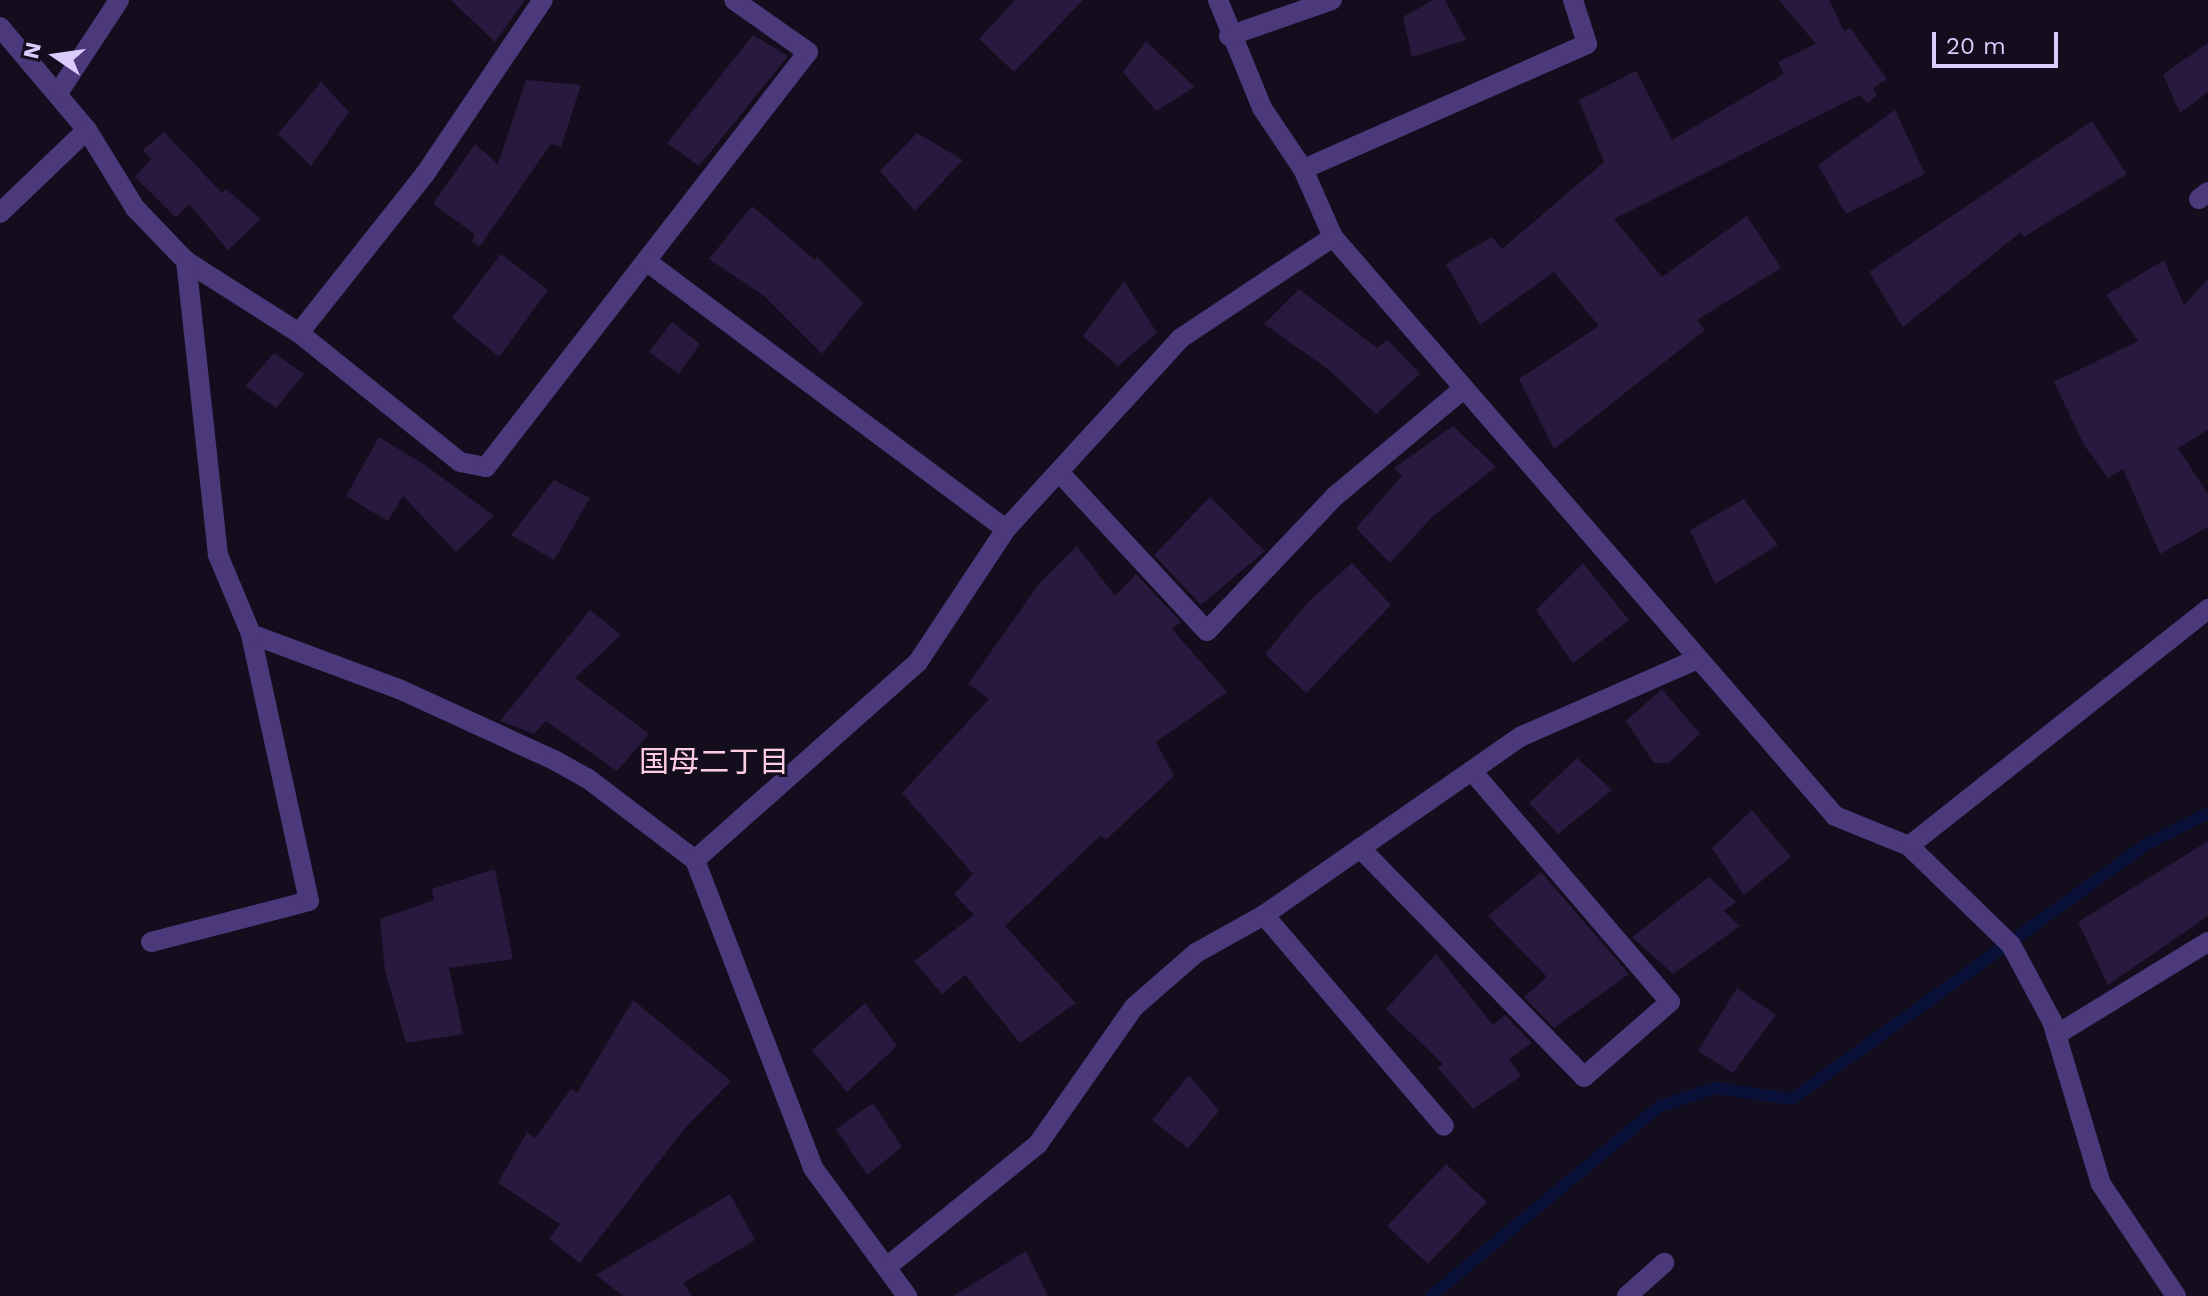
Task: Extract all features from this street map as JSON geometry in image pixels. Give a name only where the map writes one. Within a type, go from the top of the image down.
[{"type":"street","points":[[58,93],[119,0]]},
{"type":"street","points":[[299,333],[425,174],[543,0]]},
{"type":"street","points":[[0,27],[87,130],[135,208],[186,261],[299,333],[460,462],[486,467],[808,52],[734,0]]},
{"type":"street","points":[[1218,0],[1229,36],[1262,108],[1303,169],[1333,237],[1835,816],[1909,846],[2011,945],[2056,1035],[2101,1184],[2176,1296]]},
{"type":"street","points":[[1229,36],[1332,0]]},
{"type":"street","points":[[1303,169],[1587,44],[1573,0]]},
{"type":"street","points":[[0,213],[87,130]]},
{"type":"street","points":[[695,860],[918,662],[1006,529],[1181,338],[1333,237]]},
{"type":"street","points":[[151,942],[309,901],[251,634],[218,555],[186,261]]},
{"type":"street","points":[[646,261],[1006,529]]},
{"type":"street","points":[[1059,472],[1207,631],[1334,497],[1463,389]]},
{"type":"street","points":[[1909,846],[2208,609]]},
{"type":"street","points":[[251,634],[399,689],[554,760],[587,778],[695,860],[813,1168],[888,1266],[907,1296]]},
{"type":"street","points":[[888,1266],[1038,1144],[1134,1007],[1196,953],[1264,915],[1522,736],[1697,659]]},
{"type":"street","points":[[1360,848],[1584,1077],[1670,1002],[1472,771]]},
{"type":"street","points":[[1264,915],[1444,1126]]},
{"type":"street","points":[[2056,1035],[2208,942]]},
{"type":"street","points":[[1627,1296],[1664,1263]]},
{"type":"building","points":[[451,0],[525,0],[495,42]]},
{"type":"building","points":[[1015,0],[1083,0],[1014,72],[979,39]]},
{"type":"building","points":[[1433,0],[1445,0],[1466,40],[1412,57],[1403,17]]},
{"type":"building","points":[[1779,0],[1829,0],[1844,31],[1850,28],[1887,79],[1873,88],[1877,96],[1867,103],[1860,95],[1614,219],[1662,277],[1747,216],[1781,268],[1697,320],[1705,330],[1554,449],[1519,379],[1599,326],[1554,272],[1480,325],[1446,264],[1492,237],[1502,249],[1604,162],[1579,100],[1636,71],[1672,140],[1784,74],[1778,62],[1816,44]]},
{"type":"building","points":[[753,35],[788,56],[699,166],[667,143]]},
{"type":"building","points":[[1146,41],[1195,87],[1156,111],[1123,72]]},
{"type":"building","points":[[2208,43],[2208,92],[2180,113],[2163,74]]},
{"type":"building","points":[[526,80],[581,85],[561,147],[551,144],[480,246],[472,242],[475,234],[433,204],[475,144],[498,164]]},
{"type":"building","points":[[321,82],[349,112],[311,166],[278,134]]},
{"type":"building","points":[[1895,110],[1925,174],[1846,214],[1818,165]]},
{"type":"building","points":[[2092,121],[2127,174],[2024,237],[2021,232],[1903,327],[1869,272]]},
{"type":"building","points":[[164,132],[222,193],[226,189],[261,219],[228,250],[189,204],[176,218],[135,177],[151,159],[143,150]]},
{"type":"building","points":[[917,133],[963,160],[915,211],[880,171]]},
{"type":"building","points":[[752,206],[815,260],[817,257],[863,303],[822,354],[763,295],[709,259]]},
{"type":"building","points":[[501,254],[548,290],[499,357],[452,318]]},
{"type":"building","points":[[2164,260],[2184,305],[2208,279],[2208,430],[2178,448],[2208,494],[2208,527],[2160,554],[2123,469],[2108,478],[2084,445],[2054,382],[2138,341],[2106,295]]},
{"type":"building","points":[[1124,281],[1157,333],[1118,366],[1083,336]]},
{"type":"building","points":[[1299,289],[1377,348],[1388,340],[1420,374],[1376,414],[1328,369],[1264,324]]},
{"type":"building","points":[[672,322],[700,344],[679,374],[649,352]]},
{"type":"building","points":[[274,353],[304,374],[276,408],[245,386]]},
{"type":"building","points":[[1453,426],[1496,467],[1432,517],[1390,563],[1356,528],[1402,476],[1394,468]]},
{"type":"building","points":[[379,437],[425,465],[494,516],[456,552],[403,496],[388,521],[346,496]]},
{"type":"building","points":[[554,480],[590,498],[554,560],[511,535]]},
{"type":"building","points":[[1210,497],[1265,551],[1201,605],[1154,555]]},
{"type":"building","points":[[1744,499],[1778,545],[1715,584],[1690,530]]},
{"type":"building","points":[[1077,546],[1115,596],[1136,574],[1181,622],[1172,629],[1227,692],[1156,742],[1174,776],[1106,840],[1101,835],[1005,926],[1076,1003],[1020,1043],[965,975],[942,994],[914,961],[974,915],[954,894],[973,874],[902,793],[989,699],[968,684],[1039,584]]},
{"type":"building","points":[[1352,563],[1391,605],[1306,693],[1265,654],[1310,600]]},
{"type":"building","points":[[1583,563],[1629,620],[1573,663],[1536,610]]},
{"type":"building","points":[[590,610],[621,635],[575,678],[649,734],[617,771],[546,721],[534,734],[500,721]]},
{"type":"building","points":[[1662,689],[1700,734],[1669,763],[1654,763],[1626,721]]},
{"type":"building","points":[[1577,758],[1612,790],[1558,834],[1529,803]]},
{"type":"building","points":[[1752,810],[1791,857],[1744,895],[1712,848]]},
{"type":"building","points":[[2208,841],[2208,916],[2108,985],[2078,922]]},
{"type":"building","points":[[495,869],[513,959],[449,968],[463,1034],[406,1043],[385,971],[380,919],[434,900],[432,889]]},
{"type":"building","points":[[1541,872],[1629,974],[1554,1028],[1524,997],[1547,977],[1488,916]]},
{"type":"building","points":[[1709,877],[1736,902],[1724,911],[1740,926],[1673,974],[1632,937]]},
{"type":"building","points":[[1436,954],[1493,1025],[1505,1015],[1532,1043],[1509,1059],[1521,1076],[1473,1109],[1438,1068],[1443,1064],[1386,1009]]},
{"type":"building","points":[[1737,988],[1776,1015],[1733,1073],[1698,1051]]},
{"type":"building","points":[[633,1000],[731,1081],[685,1128],[580,1263],[549,1239],[560,1224],[498,1183],[527,1132],[535,1138],[571,1089],[577,1093]]},
{"type":"building","points":[[865,1003],[897,1046],[847,1092],[812,1050]]},
{"type":"building","points":[[1189,1075],[1219,1111],[1188,1148],[1152,1120]]},
{"type":"building","points":[[873,1103],[902,1147],[867,1175],[836,1129]]},
{"type":"building","points":[[1446,1164],[1487,1202],[1428,1264],[1387,1226]]},
{"type":"building","points":[[730,1194],[755,1240],[683,1283],[692,1296],[623,1296],[596,1275]]},
{"type":"building","points":[[1026,1251],[1048,1296],[953,1296]]},
{"type":"waterway","points":[[1431,1296],[1660,1106],[1715,1088],[1792,1099],[2147,844],[2208,813]]},
{"type":"district","name":"国母二丁目","points":[[714,762]]}]
